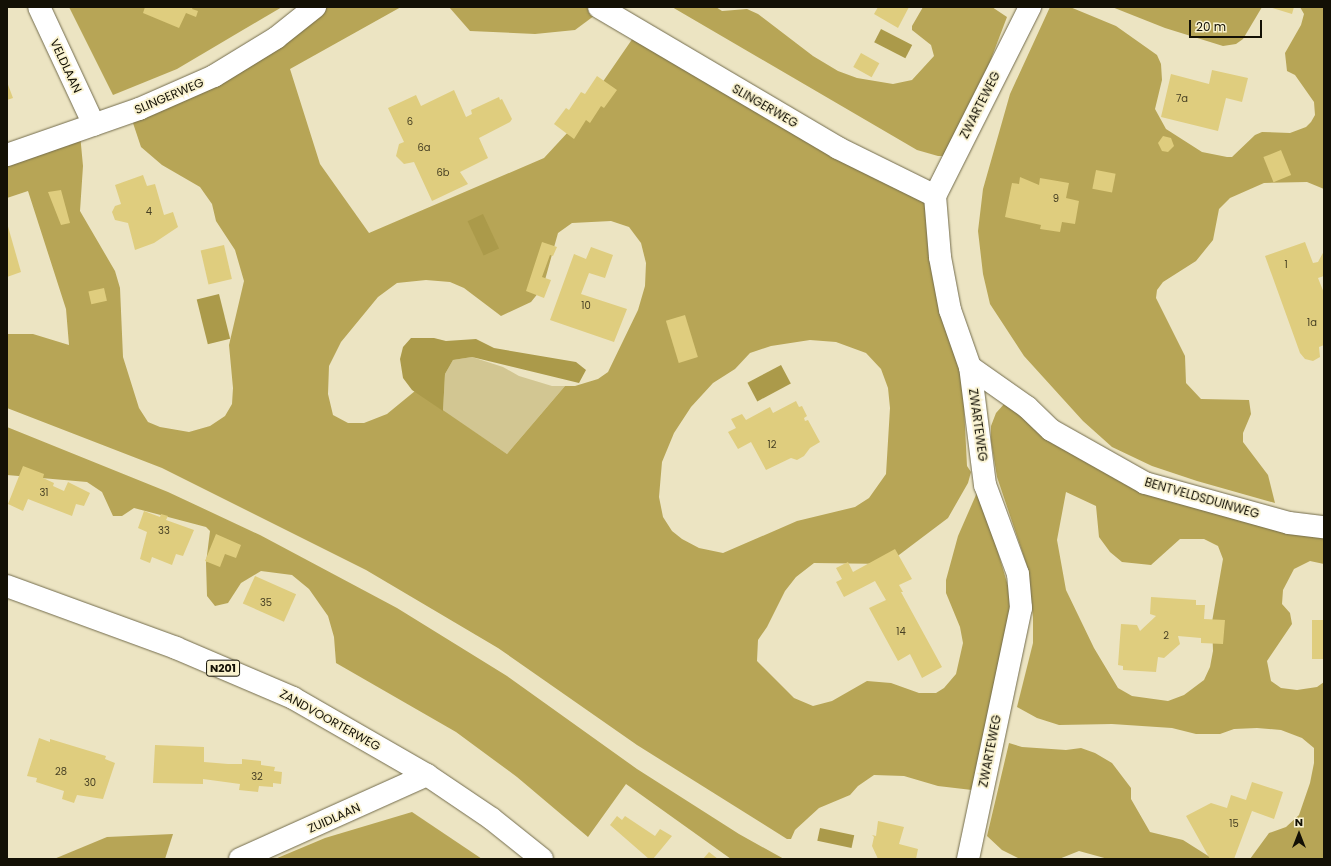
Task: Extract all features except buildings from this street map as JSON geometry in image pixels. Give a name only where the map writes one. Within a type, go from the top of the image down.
[{"type":"street","name":"VELDLAAN","points":[[39,7],[94,125]]},
{"type":"street","name":"SLINGERWEG","points":[[7,155],[143,108],[214,76],[276,38],[315,7]]},
{"type":"street","name":"SLINGERWEG","points":[[599,7],[838,148],[935,196]]},
{"type":"street","name":"ZWARTEWEG","points":[[968,859],[1021,608],[1018,574],[985,485],[970,367],[950,310],[940,257],[935,196],[1030,7]]},
{"type":"street","name":"BENTVELDSDUINWEG","points":[[970,367],[1027,407],[1051,430],[1145,482],[1289,523],[1324,527]]},
{"type":"street","name":"ZANDVOORTERWEG","points":[[7,586],[176,648],[293,698],[428,775],[492,819],[542,859]]},
{"type":"street","name":"ZUIDLAAN","points":[[240,859],[428,775]]},
{"type":"shaded area","points":[[69,7],[282,7],[177,69],[113,95]]},
{"type":"shaded area","points":[[316,7],[401,7],[290,69],[320,164],[369,233],[544,158],[569,131],[644,22],[921,185],[962,367],[967,466],[971,472],[968,483],[948,518],[887,564],[814,563],[796,577],[785,591],[767,627],[758,640],[757,661],[794,698],[813,706],[832,701],[867,681],[891,683],[919,693],[936,693],[944,688],[956,674],[963,643],[960,627],[946,593],[946,580],[958,536],[979,488],[1011,596],[1013,616],[972,790],[938,786],[904,776],[874,775],[858,786],[850,795],[819,808],[795,830],[791,839],[787,839],[637,745],[498,648],[366,570],[162,468],[7,408],[7,334],[33,334],[69,345],[66,309],[28,191],[7,198],[7,163],[80,134],[83,166],[80,211],[115,271],[120,288],[123,357],[139,408],[148,422],[160,427],[189,432],[210,426],[225,416],[232,404],[233,388],[229,345],[244,281],[235,250],[216,221],[212,204],[200,187],[162,165],[141,147],[130,114]],"holes":[[[611,221],[629,227],[641,243],[646,263],[645,286],[638,310],[608,372],[598,379],[575,386],[565,386],[507,454],[415,391],[387,414],[364,423],[348,423],[333,415],[328,394],[329,366],[341,342],[378,297],[397,283],[426,280],[450,282],[464,288],[501,316],[531,302],[543,287],[558,233],[572,223]],[[810,340],[836,342],[866,353],[881,369],[888,388],[890,408],[886,474],[869,498],[855,507],[797,521],[723,553],[699,548],[682,539],[672,531],[663,517],[659,497],[662,462],[674,433],[691,407],[713,383],[735,369],[750,353],[771,346]]]},
{"type":"shaded area","points":[[449,7],[606,7],[575,30],[535,34],[470,31]]},
{"type":"shaded area","points":[[672,7],[716,7],[722,11],[747,9],[758,14],[813,56],[838,71],[857,78],[893,84],[912,80],[934,56],[931,45],[912,30],[912,26],[923,7],[992,7],[1007,17],[980,88],[947,156],[938,156],[917,150]]},
{"type":"shaded area","points":[[1050,7],[1070,7],[1116,26],[1157,55],[1161,64],[1162,80],[1155,109],[1166,129],[1202,152],[1232,157],[1255,135],[1262,132],[1290,133],[1306,127],[1311,122],[1315,115],[1314,102],[1295,75],[1287,71],[1285,53],[1301,25],[1304,14],[1300,7],[1324,7],[1324,189],[1307,182],[1264,183],[1230,198],[1219,209],[1213,240],[1196,261],[1163,282],[1157,290],[1156,298],[1185,356],[1186,383],[1201,399],[1249,400],[1251,414],[1243,433],[1243,442],[1268,475],[1275,503],[1197,481],[1152,466],[1112,447],[1083,421],[1024,356],[990,304],[983,274],[978,231],[983,189],[1010,94]]},
{"type":"shaded area","points":[[1112,7],[1262,7],[1243,39],[1236,44],[1223,46],[1165,28]]},
{"type":"shaded area","points":[[881,29],[912,45],[905,58],[874,42]]},
{"type":"shaded area","points":[[483,214],[499,248],[484,256],[468,221]]},
{"type":"shaded area","points":[[219,294],[230,339],[208,344],[197,300]]},
{"type":"shaded area","points":[[411,338],[434,338],[446,341],[476,339],[494,348],[576,362],[586,370],[579,383],[472,357],[453,360],[445,374],[443,411],[412,390],[403,378],[400,359],[403,347]]},
{"type":"shaded area","points":[[472,357],[503,367],[519,376],[552,386],[565,386],[507,454],[443,411],[445,374],[453,360]]},
{"type":"shaded area","points":[[781,365],[791,384],[757,401],[747,383]]},
{"type":"shaded area","points":[[1005,403],[1083,458],[1324,536],[1324,564],[1310,561],[1294,569],[1283,590],[1282,604],[1290,613],[1292,624],[1267,661],[1271,681],[1281,688],[1297,690],[1317,687],[1324,682],[1324,859],[1250,859],[1269,833],[1286,827],[1299,815],[1310,783],[1314,763],[1314,748],[1302,738],[1281,730],[1257,728],[1234,729],[1220,734],[1196,734],[1172,728],[1112,724],[1059,725],[1037,718],[1017,707],[1033,643],[1033,617],[1027,566],[997,477],[991,441],[991,426],[996,413]],"holes":[[[1066,492],[1096,506],[1099,537],[1110,552],[1122,562],[1151,565],[1180,539],[1204,539],[1218,546],[1223,559],[1212,622],[1213,651],[1210,667],[1204,680],[1184,695],[1168,701],[1132,696],[1118,688],[1094,648],[1066,590],[1057,540]]]},
{"type":"shaded area","points":[[7,427],[168,492],[260,535],[397,608],[507,676],[637,769],[739,834],[784,859],[731,859],[626,784],[588,837],[517,777],[456,732],[336,663],[334,637],[328,616],[309,589],[292,575],[261,571],[241,583],[228,603],[215,606],[207,596],[206,563],[210,531],[206,527],[134,508],[122,516],[113,516],[102,492],[87,482],[7,475]]},
{"type":"shaded area","points":[[1009,743],[1022,747],[1066,750],[1081,748],[1095,753],[1112,763],[1131,788],[1131,799],[1150,832],[1183,840],[1213,859],[1108,859],[1079,851],[1059,859],[1020,859],[1002,850],[987,836]]},
{"type":"shaded area","points":[[412,812],[482,859],[275,859],[325,838]]},
{"type":"shaded area","points":[[820,828],[854,835],[852,848],[817,841]]},
{"type":"shaded area","points":[[173,834],[165,859],[54,859],[107,837]]}]
